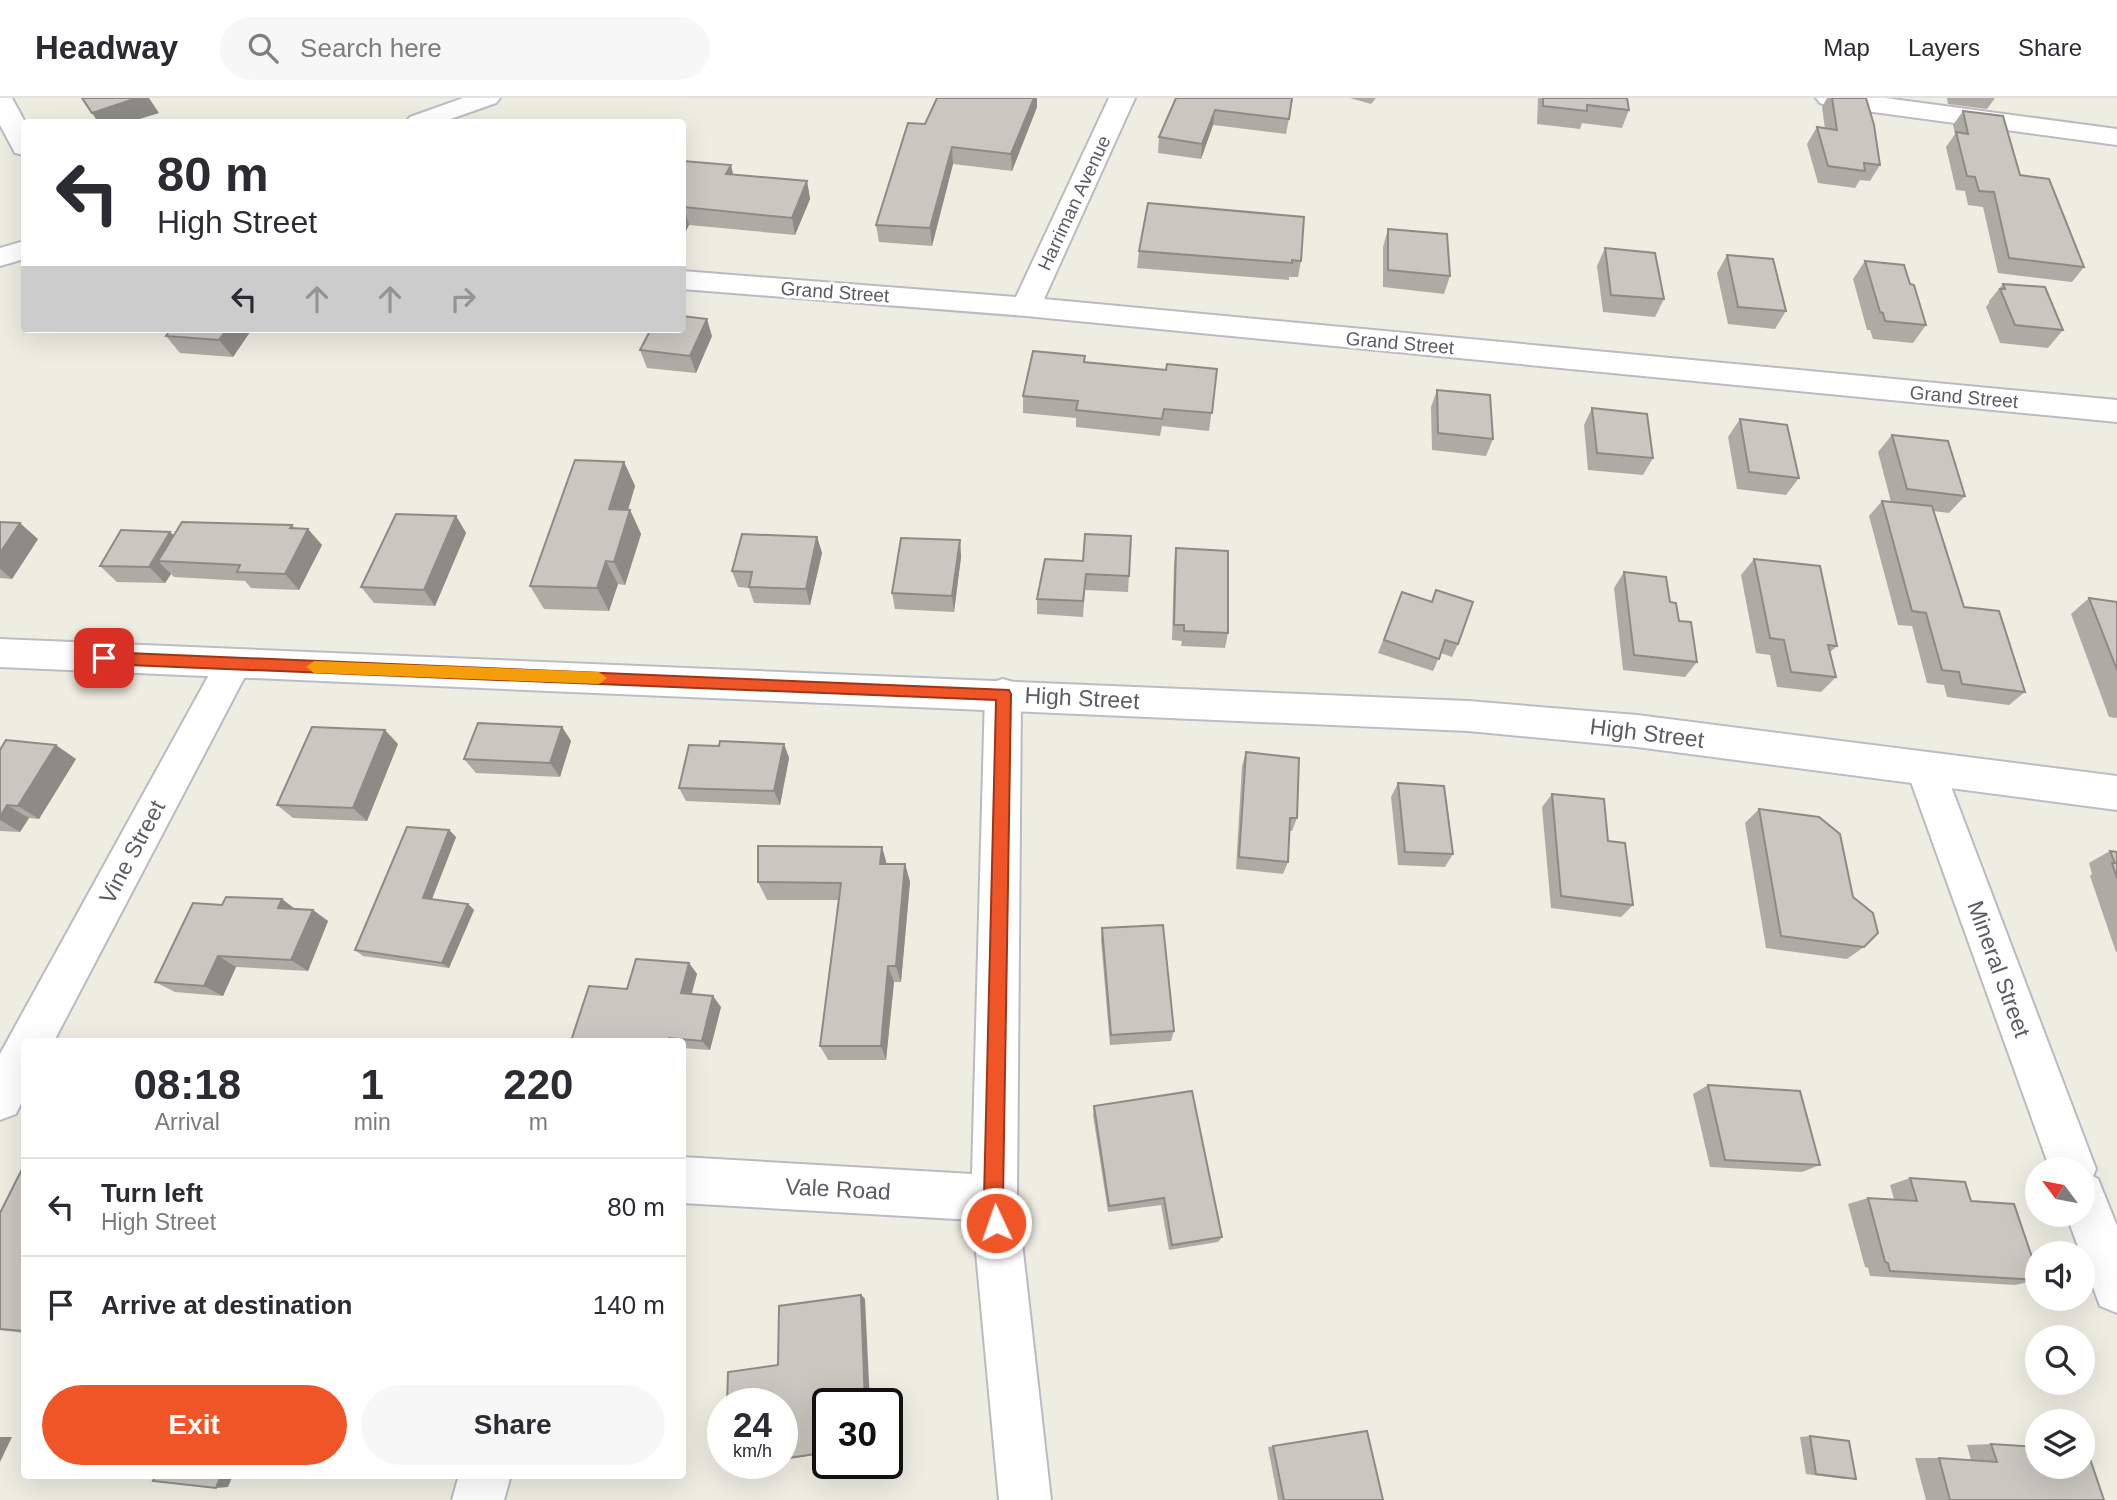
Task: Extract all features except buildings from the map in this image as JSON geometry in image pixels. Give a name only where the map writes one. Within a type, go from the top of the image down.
[{"type":"street","points":[[428,119],[487,98]]},
{"type":"street","name":"Harriman Avenue","points":[[1026,307],[1122,98]]},
{"type":"street","points":[[1829,98],[2117,137]]},
{"type":"street","points":[[0,99],[21,142]]},
{"type":"street","points":[[0,257],[21,251]]},
{"type":"street","name":"Grand Street","points":[[686,280],[1026,307],[2117,411]]},
{"type":"street","name":"High Street","points":[[0,653],[1003,694],[1353,710],[1552,723],[2117,793]]},
{"type":"street","name":"Vine Street","points":[[33,1038],[234,663]]},
{"type":"street","points":[[1003,694],[994,1198],[1025,1500]]},
{"type":"street","name":"Mineral Street","points":[[1925,768],[2069,1157]]},
{"type":"street","points":[[0,1098],[21,1059]]},
{"type":"street","name":"Vale Road","points":[[686,1180],[994,1198]]},
{"type":"street","points":[[2094,1227],[2117,1289]]},
{"type":"street","points":[[478,1500],[484,1479]]},
{"type":"slow traffic","points":[[314,667],[599,678]]},
{"type":"route","points":[[104,658],[1003,694],[994,1198],[996,1223]]}]
